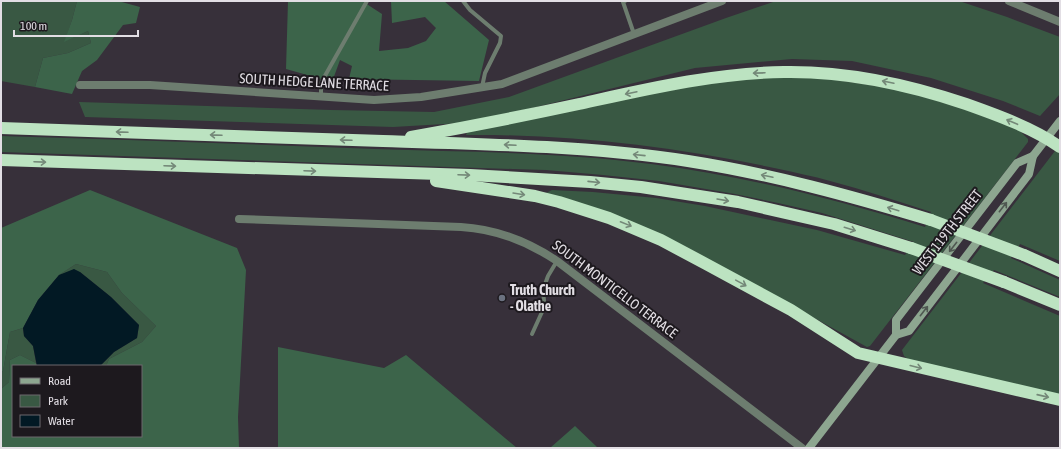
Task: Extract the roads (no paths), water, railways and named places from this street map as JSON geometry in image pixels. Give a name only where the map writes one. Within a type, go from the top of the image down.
[{"type":"highway","points":[[385,141],[473,126],[684,81],[748,73],[786,72],[855,76],[915,88],[969,105],[1048,138],[1060,147]]},
{"type":"highway","points":[[1,128],[537,146],[643,155],[746,172],[858,198],[930,220],[1024,255],[1060,271]]},
{"type":"highway","points":[[1,160],[538,178],[648,188],[738,202],[834,224],[911,248],[1004,282],[1060,306]]},
{"type":"highway","points":[[383,173],[535,196],[609,218],[662,240],[791,310],[858,353],[1060,400]]},
{"type":"main road","name":"WEST 119TH STREET","points":[[896,335],[896,320],[1017,163],[1033,156],[1060,121]]},
{"type":"main road","name":"WEST 119TH STREET","points":[[809,448],[896,335],[909,331],[1029,174],[1033,156]]},
{"type":"street","points":[[1009,1],[1060,22]]},
{"type":"street","name":"SOUTH HEDGE LANE TERRACE","points":[[80,85],[150,85],[374,100],[421,97],[502,84],[718,2]]},
{"type":"street","name":"SOUTH MONTICELLO TERRACE","points":[[239,219],[477,228],[522,241],[557,261],[802,448]]},
{"type":"lane","points":[[321,97],[321,83],[367,1]]},
{"type":"lane","points":[[463,1],[475,15],[496,30],[501,36],[500,43],[485,72],[482,87]]},
{"type":"lane","points":[[623,1],[634,34]]},
{"type":"lane","points":[[532,334],[542,312],[544,301],[543,290],[548,276],[557,261]]},
{"type":"water","points":[[74,269],[80,272],[111,297],[139,325],[137,338],[114,352],[101,365],[37,365],[33,346],[24,336],[23,328],[38,300],[59,275]]},
{"type":"place","name":"Truth Church - Olathe","points":[[502,298]]}]
